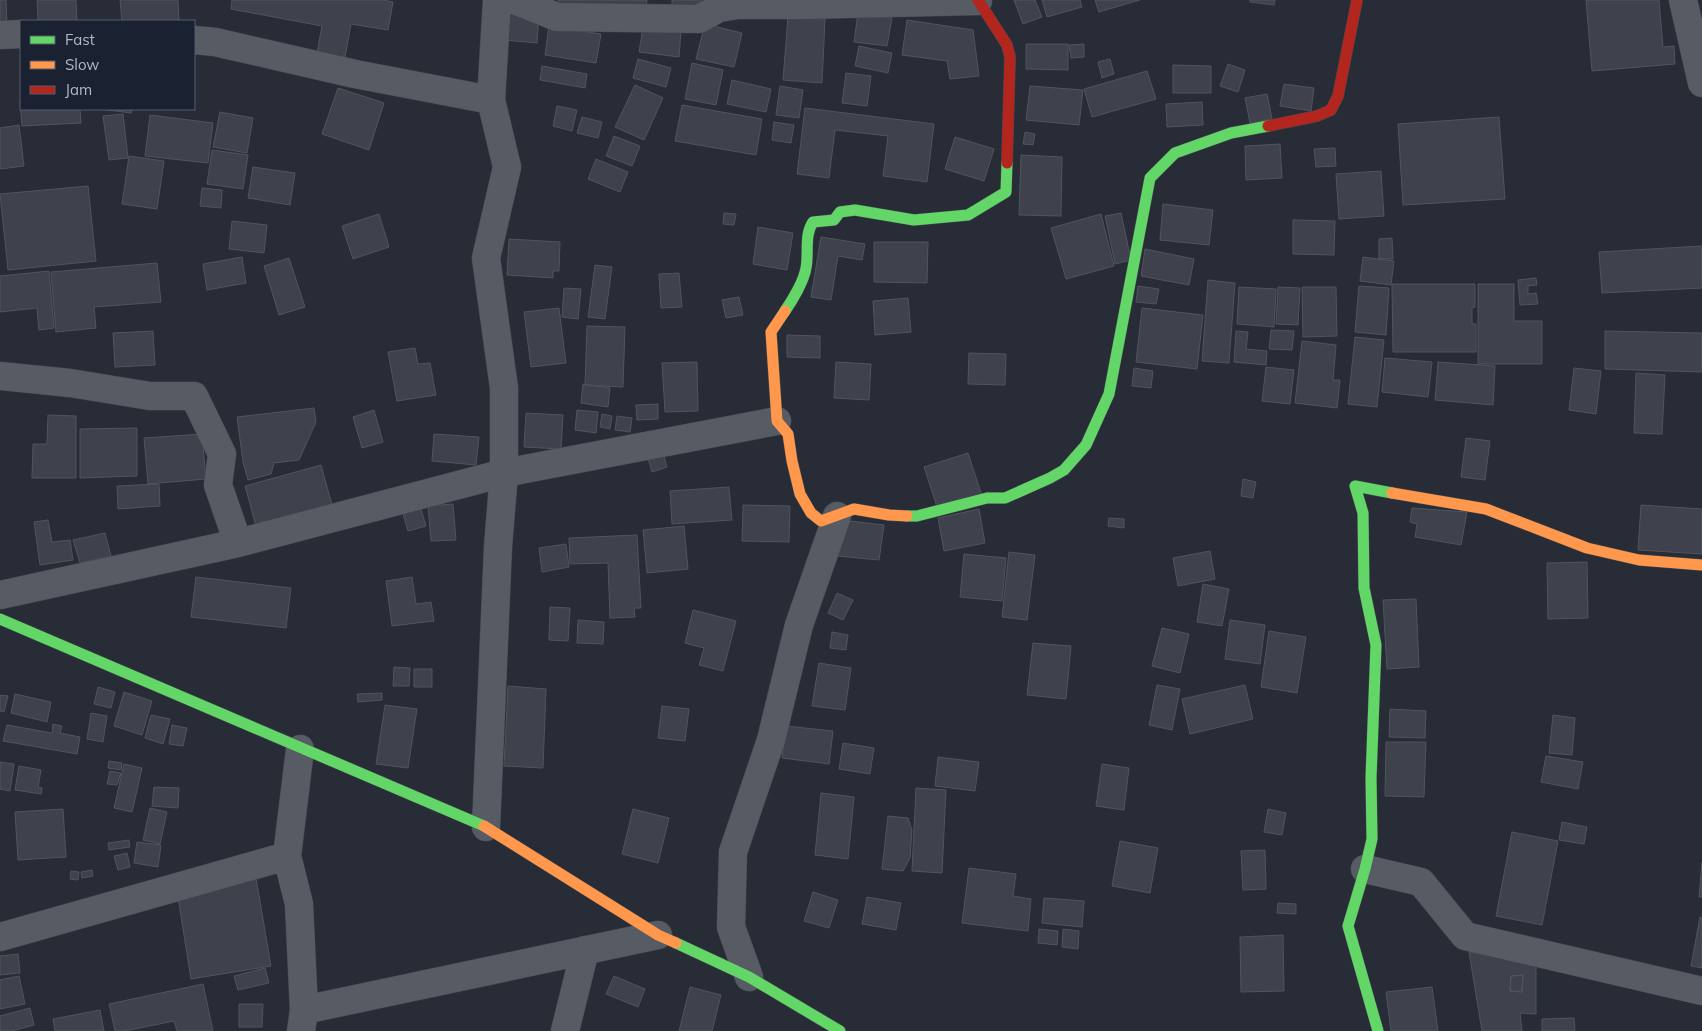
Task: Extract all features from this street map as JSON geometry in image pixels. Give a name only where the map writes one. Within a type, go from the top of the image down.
[{"type":"street","points":[[486,827],[498,547],[504,474],[504,388],[486,258],[507,167],[491,100],[498,0]]},
{"type":"street","points":[[514,0],[557,17],[699,20],[718,8],[738,5],[978,1],[1007,45],[1010,58],[1006,192],[968,216],[914,220],[855,210],[840,212],[834,220],[813,222],[808,229],[806,270],[791,302],[771,332],[777,420],[788,434],[800,494],[811,513],[821,521],[854,509],[889,516],[917,516],[987,498],[1005,498],[1064,470],[1086,445],[1109,394],[1150,178],[1175,153],[1231,133],[1318,116],[1331,110],[1338,96],[1357,0]]},
{"type":"street","points":[[1683,0],[1702,83]]},
{"type":"street","points":[[0,35],[20,34]]},
{"type":"street","points":[[195,40],[215,42],[355,74],[491,100]]},
{"type":"street","points":[[0,376],[70,383],[150,396],[194,396],[222,454],[218,485],[238,543]]},
{"type":"street","points":[[0,595],[238,543],[504,474],[777,420]]},
{"type":"street","points":[[1378,1031],[1348,926],[1372,839],[1370,778],[1376,645],[1364,588],[1362,513],[1355,486],[1486,509],[1587,548],[1639,560],[1702,565]]},
{"type":"street","points":[[749,976],[731,927],[733,852],[771,740],[798,625],[837,516]]},
{"type":"street","points":[[0,619],[486,827],[658,935],[749,976],[840,1031]]},
{"type":"street","points":[[300,749],[287,856],[299,904],[303,1021],[585,950],[658,935]]},
{"type":"street","points":[[0,937],[287,856]]},
{"type":"street","points":[[1365,869],[1421,882],[1466,936],[1702,991]]},
{"type":"street","points":[[565,1031],[585,950]]},
{"type":"building","points":[[0,0],[6,0],[7,25],[0,26]]},
{"type":"building","points":[[37,0],[76,0],[77,20],[38,20]]},
{"type":"building","points":[[120,0],[178,0],[179,20],[122,20]]},
{"type":"building","points":[[232,0],[383,0],[393,2],[388,30],[351,24],[344,63],[316,58],[322,26],[231,9]]},
{"type":"building","points":[[558,0],[647,0],[645,16],[557,7]]},
{"type":"building","points":[[672,0],[701,0],[701,2],[672,13]]},
{"type":"building","points":[[1014,0],[1035,0],[1042,17],[1023,24]]},
{"type":"building","points":[[1042,0],[1080,0],[1082,7],[1047,17]]},
{"type":"building","points":[[1095,0],[1140,0],[1099,12]]},
{"type":"building","points":[[1250,0],[1275,0],[1274,5],[1250,2]]},
{"type":"building","points":[[1586,0],[1659,0],[1663,47],[1674,46],[1675,64],[1592,71]]},
{"type":"building","points":[[507,12],[539,15],[537,43],[504,40]]},
{"type":"building","points":[[858,13],[892,18],[887,46],[854,42]]},
{"type":"building","points":[[788,17],[825,19],[822,83],[783,80]]},
{"type":"building","points":[[907,20],[973,30],[979,76],[950,79],[947,61],[902,55]]},
{"type":"building","points":[[705,24],[742,33],[734,67],[696,59]]},
{"type":"building","points":[[549,26],[601,34],[596,63],[545,55]]},
{"type":"building","points":[[643,27],[681,31],[679,57],[639,52]]},
{"type":"building","points":[[1026,44],[1068,44],[1068,70],[1026,69]]},
{"type":"building","points":[[1084,44],[1084,57],[1071,58],[1069,45]]},
{"type":"building","points":[[859,46],[892,53],[888,73],[855,66]]},
{"type":"building","points":[[638,59],[671,68],[666,87],[633,78]]},
{"type":"building","points":[[1110,59],[1114,74],[1102,78],[1098,62]]},
{"type":"building","points":[[692,63],[723,70],[716,105],[685,99]]},
{"type":"building","points":[[1228,64],[1245,70],[1238,92],[1220,86]]},
{"type":"building","points":[[1173,65],[1211,66],[1211,93],[1173,93]]},
{"type":"building","points":[[542,66],[587,74],[585,88],[540,80]]},
{"type":"building","points":[[1147,71],[1156,99],[1092,117],[1084,89]]},
{"type":"building","points":[[846,73],[871,76],[867,106],[842,103]]},
{"type":"building","points":[[732,80],[771,89],[766,112],[727,104]]},
{"type":"building","points":[[1284,84],[1314,88],[1311,111],[1280,106]]},
{"type":"building","points":[[635,85],[663,98],[644,140],[615,127]]},
{"type":"building","points":[[780,86],[803,90],[799,118],[776,115]]},
{"type":"building","points":[[1030,86],[1083,90],[1079,125],[1026,120]]},
{"type":"building","points":[[338,88],[384,103],[369,150],[322,134]]},
{"type":"building","points":[[1267,94],[1272,119],[1250,123],[1245,98]]},
{"type":"building","points":[[1202,102],[1203,125],[1167,127],[1166,104]]},
{"type":"building","points":[[682,105],[762,119],[756,155],[675,141]]},
{"type":"building","points":[[557,106],[577,110],[572,131],[553,126]]},
{"type":"building","points":[[805,108],[934,124],[927,182],[883,176],[888,136],[835,130],[829,178],[797,174]]},
{"type":"building","points":[[21,110],[80,110],[81,123],[22,126]]},
{"type":"building","points":[[108,110],[132,110],[131,113]]},
{"type":"building","points":[[220,112],[253,118],[247,153],[213,147]]},
{"type":"building","points":[[123,114],[128,158],[109,160],[103,116]]},
{"type":"building","points":[[150,115],[213,123],[208,163],[145,156]]},
{"type":"building","points":[[582,117],[602,122],[598,138],[577,133]]},
{"type":"building","points":[[1499,117],[1505,199],[1403,205],[1398,124]]},
{"type":"building","points":[[774,122],[794,125],[791,143],[772,140]]},
{"type":"building","points":[[19,125],[24,166],[0,169],[0,128]]},
{"type":"building","points":[[1025,132],[1035,134],[1033,145],[1023,144]]},
{"type":"building","points":[[614,136],[640,146],[632,166],[606,156]]},
{"type":"building","points":[[955,137],[994,149],[984,181],[945,169]]},
{"type":"building","points":[[1280,144],[1282,178],[1246,180],[1245,146]]},
{"type":"building","points":[[1335,148],[1336,166],[1316,167],[1314,149]]},
{"type":"building","points":[[212,150],[248,155],[243,189],[207,184]]},
{"type":"building","points":[[1021,155],[1062,157],[1061,216],[1019,215]]},
{"type":"building","points":[[129,156],[164,161],[157,209],[122,204]]},
{"type":"building","points":[[596,159],[628,172],[620,192],[588,179]]},
{"type":"building","points":[[253,167],[295,173],[290,205],[248,198]]},
{"type":"building","points":[[1381,171],[1384,216],[1339,219],[1336,174]]},
{"type":"building","points":[[88,186],[96,261],[8,270],[0,194]]},
{"type":"building","points":[[202,188],[222,190],[221,208],[200,206]]},
{"type":"building","points":[[1163,204],[1213,210],[1209,245],[1160,240]]},
{"type":"building","points":[[724,213],[736,214],[734,225],[723,224]]},
{"type":"building","points":[[1121,213],[1131,260],[1115,264],[1105,216]]},
{"type":"building","points":[[379,214],[389,247],[353,259],[342,226]]},
{"type":"building","points":[[1101,214],[1114,266],[1066,279],[1051,228]]},
{"type":"building","points":[[1293,220],[1335,221],[1334,255],[1293,254]]},
{"type":"building","points":[[232,221],[267,225],[264,253],[229,249]]},
{"type":"building","points":[[758,227],[793,233],[787,270],[753,264]]},
{"type":"building","points":[[821,237],[865,244],[862,260],[838,256],[831,300],[811,297]]},
{"type":"building","points":[[1392,238],[1393,259],[1379,259],[1379,239]]},
{"type":"building","points":[[509,239],[560,242],[559,271],[553,271],[553,278],[507,275]]},
{"type":"building","points":[[874,242],[928,242],[927,283],[874,282]]},
{"type":"building","points":[[1702,246],[1702,288],[1602,293],[1599,252]]},
{"type":"building","points":[[1145,249],[1194,259],[1189,285],[1141,276]]},
{"type":"building","points":[[242,257],[246,283],[207,290],[203,264]]},
{"type":"building","points":[[1363,257],[1394,261],[1391,285],[1360,281]]},
{"type":"building","points":[[289,258],[305,307],[279,315],[264,266]]},
{"type":"building","points":[[157,263],[161,302],[94,307],[96,328],[56,332],[51,272]]},
{"type":"building","points":[[595,265],[612,267],[605,319],[588,317]]},
{"type":"building","points":[[49,271],[54,328],[39,330],[37,308],[0,312],[0,276]]},
{"type":"building","points":[[679,273],[682,307],[661,308],[659,274]]},
{"type":"building","points":[[1536,278],[1537,285],[1528,286],[1528,294],[1536,293],[1538,304],[1520,305],[1518,280]]},
{"type":"building","points":[[1208,280],[1235,283],[1229,363],[1202,361]]},
{"type":"building","points":[[1392,284],[1475,284],[1475,307],[1472,308],[1472,324],[1476,324],[1476,352],[1393,352]]},
{"type":"building","points":[[1478,284],[1514,284],[1514,321],[1542,321],[1542,364],[1478,364]]},
{"type":"building","points":[[1138,286],[1159,289],[1156,304],[1136,302]]},
{"type":"building","points":[[1359,286],[1389,288],[1386,335],[1355,332]]},
{"type":"building","points":[[1239,287],[1276,289],[1274,327],[1237,324]]},
{"type":"building","points":[[1278,287],[1300,288],[1298,325],[1276,324]]},
{"type":"building","points":[[1302,287],[1336,287],[1337,336],[1303,337]]},
{"type":"building","points":[[564,288],[581,289],[578,319],[562,317]]},
{"type":"building","points":[[739,297],[743,315],[726,318],[722,300]]},
{"type":"building","points":[[908,298],[911,332],[875,335],[873,301]]},
{"type":"building","points":[[559,308],[566,363],[531,367],[524,312]]},
{"type":"building","points":[[1142,308],[1203,315],[1197,369],[1136,362]]},
{"type":"building","points":[[587,326],[625,327],[623,387],[585,385]]},
{"type":"building","points":[[1271,330],[1294,331],[1292,350],[1269,349]]},
{"type":"building","points":[[153,331],[155,365],[115,367],[113,333]]},
{"type":"building","points":[[1236,331],[1248,332],[1246,349],[1267,351],[1266,365],[1234,362]]},
{"type":"building","points":[[1605,331],[1702,333],[1702,372],[1605,369]]},
{"type":"building","points":[[787,335],[820,336],[820,358],[787,357]]},
{"type":"building","points":[[1355,337],[1384,340],[1377,407],[1348,404]]},
{"type":"building","points":[[1302,341],[1336,345],[1333,380],[1340,380],[1337,408],[1295,403]]},
{"type":"building","points":[[415,348],[418,364],[430,363],[436,395],[397,401],[388,352]]},
{"type":"building","points":[[969,353],[1006,354],[1005,385],[968,384]]},
{"type":"building","points":[[1385,358],[1432,362],[1428,397],[1382,392]]},
{"type":"building","points":[[697,362],[698,411],[665,412],[662,363]]},
{"type":"building","points":[[836,362],[871,364],[869,400],[834,398]]},
{"type":"building","points":[[1438,362],[1495,366],[1493,405],[1435,400]]},
{"type":"building","points":[[1266,367],[1294,370],[1290,404],[1262,401]]},
{"type":"building","points":[[1134,368],[1153,371],[1151,388],[1132,386]]},
{"type":"building","points":[[1574,368],[1601,371],[1596,414],[1569,410]]},
{"type":"building","points":[[1636,373],[1665,375],[1662,434],[1634,433]]},
{"type":"building","points":[[583,384],[610,388],[608,407],[581,403]]},
{"type":"building","points":[[658,404],[658,419],[637,420],[636,405]]},
{"type":"building","points":[[314,408],[316,422],[299,460],[274,463],[271,474],[248,480],[243,462],[237,417]]},
{"type":"building","points":[[374,410],[383,442],[362,448],[353,417]]},
{"type":"building","points":[[577,410],[598,412],[596,433],[575,430]]},
{"type":"building","points":[[526,413],[563,415],[561,449],[524,447]]},
{"type":"building","points":[[602,414],[612,416],[610,429],[600,427]]},
{"type":"building","points":[[48,415],[76,416],[76,478],[32,478],[33,444],[47,444]]},
{"type":"building","points":[[617,416],[632,418],[630,432],[615,430]]},
{"type":"building","points":[[137,428],[137,476],[80,478],[80,429]]},
{"type":"building","points":[[202,434],[206,479],[148,484],[144,438]]},
{"type":"building","points":[[434,434],[479,437],[476,465],[432,461]]},
{"type":"building","points":[[1466,438],[1490,441],[1485,480],[1461,477]]},
{"type":"building","points":[[662,449],[667,467],[652,472],[647,455]]},
{"type":"building","points":[[968,453],[982,496],[938,510],[924,467]]},
{"type":"building","points":[[321,465],[332,505],[256,526],[245,486]]},
{"type":"building","points":[[1243,479],[1256,482],[1253,498],[1241,496]]},
{"type":"building","points":[[159,484],[160,506],[118,509],[117,486]]},
{"type":"building","points":[[729,487],[732,520],[672,524],[670,491]]},
{"type":"building","points":[[453,504],[456,540],[431,541],[428,506]]},
{"type":"building","points":[[743,505],[790,506],[789,542],[742,541]]},
{"type":"building","points":[[1641,505],[1702,509],[1702,554],[1638,550]]},
{"type":"building","points":[[1412,508],[1467,512],[1461,545],[1415,537],[1417,524],[1410,522]]},
{"type":"building","points":[[421,509],[426,526],[408,531],[403,514]]},
{"type":"building","points":[[979,509],[985,543],[944,551],[938,518]]},
{"type":"building","points":[[1109,518],[1124,519],[1124,528],[1108,526]]},
{"type":"building","points":[[48,520],[52,542],[70,540],[73,560],[40,565],[34,522]]},
{"type":"building","points":[[842,520],[884,525],[879,560],[838,556]]},
{"type":"building","points":[[684,526],[688,569],[647,573],[643,530]]},
{"type":"building","points":[[105,533],[111,556],[80,563],[73,540]]},
{"type":"building","points":[[637,535],[641,608],[634,608],[635,617],[610,618],[608,563],[570,564],[569,538]]},
{"type":"building","points":[[566,544],[569,567],[542,572],[539,548]]},
{"type":"building","points":[[1210,551],[1215,579],[1178,586],[1173,558]]},
{"type":"building","points":[[1009,552],[1035,555],[1027,620],[1002,617]]},
{"type":"building","points":[[964,554],[1006,558],[1002,601],[960,597]]},
{"type":"building","points":[[1587,562],[1588,618],[1548,619],[1547,563]]},
{"type":"building","points":[[196,577],[291,588],[286,628],[191,617]]},
{"type":"building","points":[[412,577],[416,604],[431,602],[434,621],[392,626],[386,581]]},
{"type":"building","points":[[1203,584],[1229,589],[1222,626],[1197,622]]},
{"type":"building","points":[[837,593],[853,600],[843,620],[828,613]]},
{"type":"building","points":[[1416,599],[1419,667],[1387,669],[1383,600]]},
{"type":"building","points":[[550,607],[570,608],[568,641],[549,640]]},
{"type":"building","points":[[693,610],[736,621],[723,671],[699,665],[704,648],[685,643]]},
{"type":"building","points":[[578,620],[604,622],[603,644],[577,643]]},
{"type":"building","points":[[1230,620],[1265,625],[1260,664],[1225,659]]},
{"type":"building","points":[[1162,628],[1189,634],[1180,673],[1152,666]]},
{"type":"building","points":[[1269,631],[1306,637],[1297,693],[1261,687]]},
{"type":"building","points":[[832,632],[848,635],[846,650],[830,648]]},
{"type":"building","points":[[1033,643],[1071,646],[1066,699],[1027,695]]},
{"type":"building","points":[[819,663],[851,668],[845,710],[812,706]]},
{"type":"building","points":[[394,667],[410,668],[409,686],[393,686]]},
{"type":"building","points":[[414,669],[432,669],[432,687],[414,687]]},
{"type":"building","points":[[1157,685],[1180,689],[1172,730],[1149,725]]},
{"type":"building","points":[[1245,685],[1253,719],[1190,734],[1182,699]]},
{"type":"building","points":[[508,686],[546,689],[543,768],[504,766]]},
{"type":"building","points":[[98,687],[115,692],[111,708],[94,704]]},
{"type":"building","points":[[124,692],[152,701],[142,735],[114,726]]},
{"type":"building","points":[[382,693],[382,700],[358,702],[357,694]]},
{"type":"building","points":[[15,694],[51,702],[47,722],[11,713]]},
{"type":"building","points":[[0,695],[8,696],[4,712],[0,711]]},
{"type":"building","points":[[385,705],[417,709],[408,768],[376,764]]},
{"type":"building","points":[[662,706],[689,709],[685,741],[658,738]]},
{"type":"building","points":[[1390,709],[1426,711],[1425,738],[1389,737]]},
{"type":"building","points":[[91,713],[107,716],[103,742],[87,739]]},
{"type":"building","points":[[151,715],[170,719],[163,744],[145,738]]},
{"type":"building","points":[[1553,715],[1575,718],[1572,755],[1549,753]]},
{"type":"building","points":[[53,724],[62,726],[60,733],[80,737],[77,754],[3,741],[7,725],[52,733]]},
{"type":"building","points":[[172,725],[187,728],[183,746],[169,744]]},
{"type":"building","points":[[786,726],[833,731],[829,764],[782,758]]},
{"type":"building","points":[[1386,742],[1426,742],[1424,797],[1385,796]]},
{"type":"building","points":[[843,743],[874,748],[870,774],[839,769]]},
{"type":"building","points":[[1546,756],[1583,762],[1578,789],[1541,782]]},
{"type":"building","points":[[938,757],[979,762],[975,791],[935,786]]},
{"type":"building","points":[[109,761],[122,763],[121,770],[108,768]]},
{"type":"building","points":[[0,762],[14,764],[10,791],[0,789]]},
{"type":"building","points":[[124,764],[142,768],[132,812],[114,808]]},
{"type":"building","points":[[1102,764],[1129,768],[1124,810],[1096,806]]},
{"type":"building","points":[[19,766],[41,770],[38,787],[42,788],[41,794],[15,790]]},
{"type":"building","points":[[110,771],[121,773],[117,785],[107,784]]},
{"type":"building","points":[[154,787],[179,788],[178,808],[152,806]]},
{"type":"building","points":[[916,788],[946,790],[942,873],[912,871]]},
{"type":"building","points":[[821,793],[854,797],[848,859],[815,855]]},
{"type":"building","points":[[150,808],[167,812],[160,844],[143,840]]},
{"type":"building","points":[[63,809],[66,857],[18,860],[15,812]]},
{"type":"building","points":[[633,809],[669,818],[658,863],[622,854]]},
{"type":"building","points":[[1268,809],[1286,813],[1282,835],[1264,832]]},
{"type":"building","points":[[888,816],[908,818],[912,830],[910,858],[903,871],[882,869]]},
{"type":"building","points":[[1562,822],[1587,827],[1584,844],[1559,840]]},
{"type":"building","points":[[1512,832],[1558,841],[1542,925],[1496,916]]},
{"type":"building","points":[[129,840],[130,847],[109,850],[108,843]]},
{"type":"building","points":[[1120,841],[1158,848],[1150,893],[1112,886]]},
{"type":"building","points":[[137,842],[161,845],[158,867],[134,863]]},
{"type":"building","points":[[1265,850],[1266,889],[1243,890],[1241,851]]},
{"type":"building","points":[[127,853],[130,867],[118,870],[114,856]]},
{"type":"building","points":[[1702,862],[1702,897],[1699,897]]},
{"type":"building","points":[[969,868],[1016,874],[1013,896],[1031,899],[1028,931],[962,923]]},
{"type":"building","points":[[92,870],[93,876],[82,878],[81,872]]},
{"type":"building","points":[[71,871],[79,872],[78,880],[70,879]]},
{"type":"building","points":[[256,878],[271,966],[191,979],[177,891]]},
{"type":"building","points":[[813,892],[838,900],[829,928],[804,921]]},
{"type":"building","points":[[867,897],[901,903],[896,930],[862,924]]},
{"type":"building","points":[[1044,898],[1084,901],[1082,927],[1042,923]]},
{"type":"building","points":[[1278,903],[1296,904],[1296,914],[1277,913]]},
{"type":"building","points":[[1700,917],[1702,918],[1702,968],[1691,966]]},
{"type":"building","points":[[1039,929],[1058,931],[1057,945],[1038,943]]},
{"type":"building","points":[[1063,929],[1079,931],[1078,949],[1062,947]]},
{"type":"building","points":[[1283,935],[1284,991],[1241,992],[1240,937]]},
{"type":"building","points":[[1469,952],[1536,962],[1536,1014],[1520,1013],[1522,1031],[1482,1031]],"holes":[[[1523,975],[1522,992],[1510,991],[1511,976]]]},
{"type":"building","points":[[18,954],[20,973],[0,975],[0,956]]},
{"type":"building","points":[[265,968],[269,983],[238,990],[234,976]]},
{"type":"building","points":[[1523,975],[1522,992],[1510,991],[1511,976]]},
{"type":"building","points":[[19,976],[25,1004],[0,1009],[0,980]]},
{"type":"building","points":[[614,976],[645,989],[638,1007],[606,994]]},
{"type":"building","points":[[203,984],[213,1031],[177,1031],[174,1021],[125,1031],[115,1031],[109,1004]]},
{"type":"building","points":[[690,987],[721,995],[712,1031],[679,1031]]},
{"type":"building","points":[[1432,987],[1438,1031],[1391,1031],[1386,992]]},
{"type":"building","points":[[239,1004],[263,1004],[262,1027],[239,1027]]},
{"type":"building","points":[[30,1008],[34,1025],[12,1031],[0,1031],[0,1016]]},
{"type":"building","points":[[100,1010],[104,1031],[55,1031],[53,1019]]},
{"type":"building","points":[[1574,1018],[1575,1031],[1542,1031],[1542,1019]]},
{"type":"traffic: fast","points":[[907,516],[917,516],[987,498],[1005,498],[1064,470],[1086,445],[1109,394],[1150,178],[1175,153],[1231,133],[1268,126]]},
{"type":"traffic: fast","points":[[785,311],[805,273],[807,244],[810,227],[813,222],[834,220],[840,212],[855,210],[914,220],[968,215],[1006,192],[1007,163]]},
{"type":"traffic: fast","points":[[1378,1031],[1348,926],[1372,839],[1371,778],[1376,645],[1364,588],[1363,513],[1355,486],[1392,493]]},
{"type":"traffic: fast","points":[[0,619],[484,826]]},
{"type":"traffic: fast","points":[[676,943],[749,977],[840,1031]]},
{"type":"traffic: slow","points":[[785,311],[771,332],[777,421],[788,434],[800,494],[811,513],[821,521],[854,509],[907,516]]},
{"type":"traffic: slow","points":[[1392,493],[1486,509],[1587,548],[1639,560],[1702,565]]},
{"type":"traffic: slow","points":[[484,826],[658,935],[676,943]]},
{"type":"traffic: jam","points":[[978,0],[1007,45],[1010,57],[1007,163]]},
{"type":"traffic: jam","points":[[1268,126],[1317,116],[1331,110],[1338,96],[1357,0]]}]
